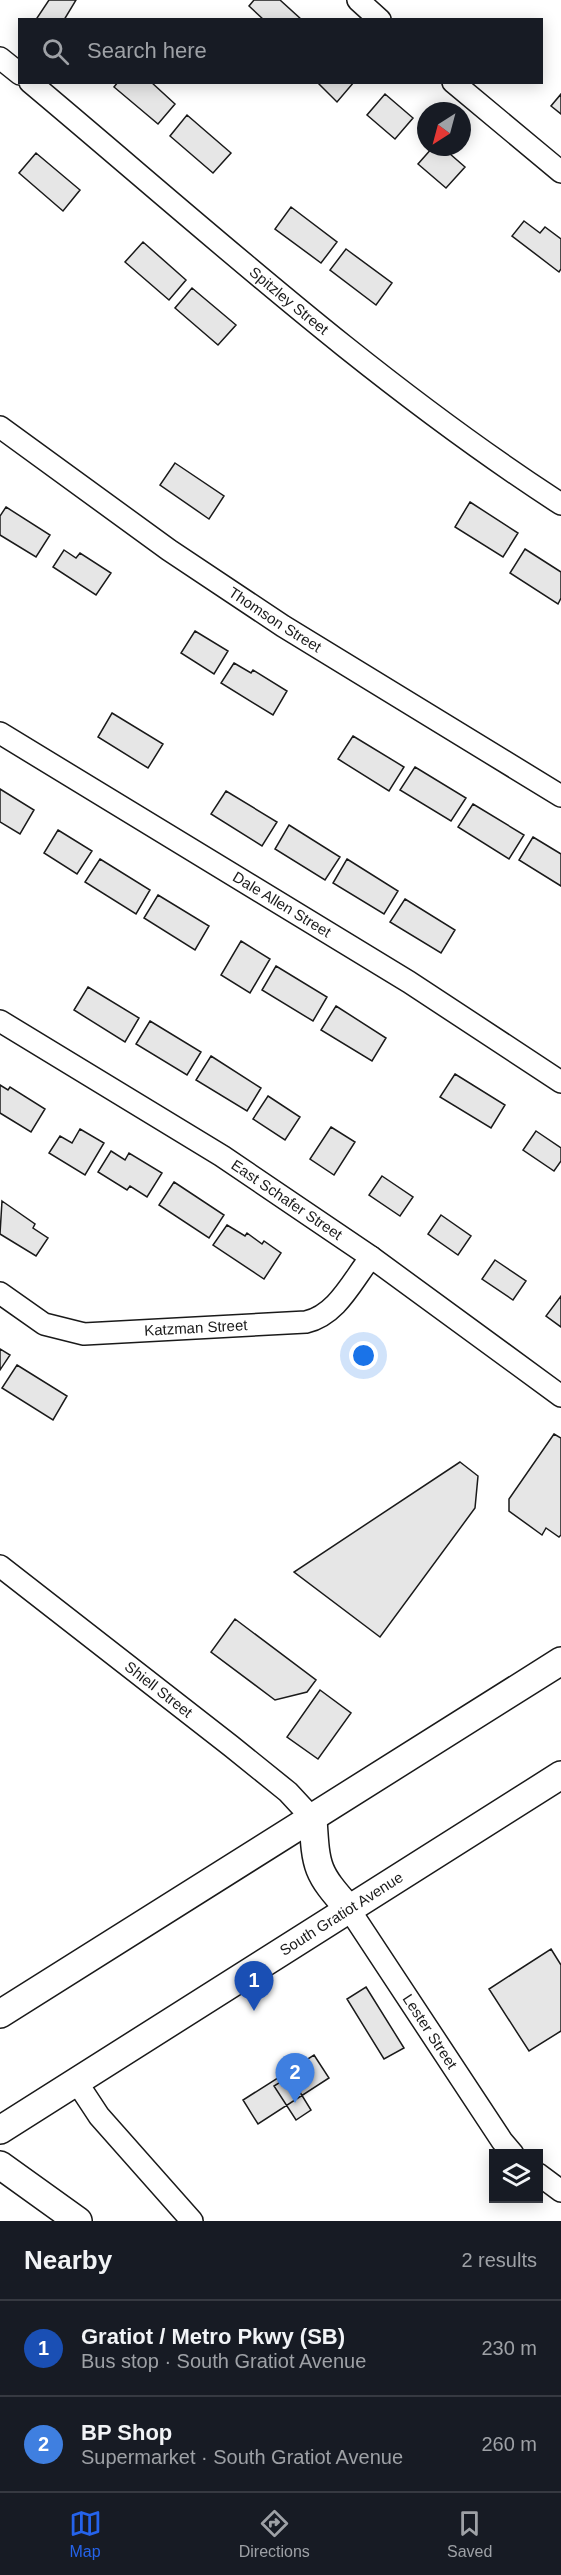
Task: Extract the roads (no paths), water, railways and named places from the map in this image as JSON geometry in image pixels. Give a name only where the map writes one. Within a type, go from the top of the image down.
[{"type":"main road","points":[[0,2014],[561,1661]]},
{"type":"main road","name":"South Gratiot Avenue","points":[[0,2130],[561,1775]]},
{"type":"main road","points":[[313,1819],[315,1855],[320,1873],[349,1909]]},
{"type":"main road","points":[[0,2165],[78,2221]]},
{"type":"street","points":[[358,0],[378,18]]},
{"type":"street","points":[[0,58],[18,72]]},
{"type":"street","name":"Spitzley Street","points":[[32,84],[325,332],[458,434],[561,504]]},
{"type":"street","points":[[455,84],[561,172]]},
{"type":"street","name":"Thomson Street","points":[[0,427],[169,549],[283,626],[561,796]]},
{"type":"street","name":"Dale Allen Street","points":[[0,733],[409,982],[561,1082]]},
{"type":"street","name":"East Schafer Street","points":[[0,1021],[222,1156],[370,1257],[561,1396]]},
{"type":"street","name":"Katzman Street","points":[[0,1293],[44,1324],[84,1334],[306,1322],[319,1319],[330,1312],[370,1257]]},
{"type":"street","name":"Shiell Street","points":[[0,1566],[288,1792],[313,1819]]},
{"type":"street","name":"Lester Street","points":[[349,1909],[509,2149]]},
{"type":"street","points":[[76,2081],[99,2116],[192,2221]]},
{"type":"street","points":[[543,2178],[561,2191]]},
{"type":"place","name":"Gratiot / Metro Pkwy (SB)","points":[[254,2011]]},
{"type":"place","name":"BP Shop","points":[[295,2103]]}]
